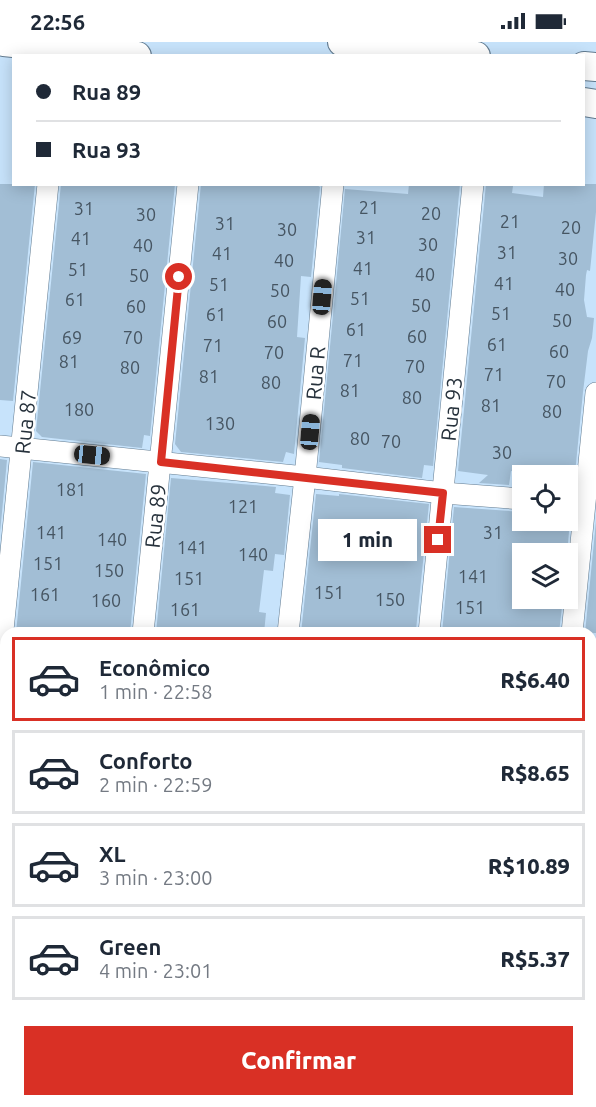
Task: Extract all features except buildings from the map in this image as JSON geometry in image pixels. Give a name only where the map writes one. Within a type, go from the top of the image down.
[{"type":"main road","points":[[342,42],[457,54]]},
{"type":"main road","points":[[17,43],[61,52],[99,54]]},
{"type":"street","name":"Rua 87","points":[[3,627],[48,186]]},
{"type":"street","name":"Rua 89","points":[[144,627],[188,186]]},
{"type":"street","name":"Rua R","points":[[289,627],[333,186]]},
{"type":"street","name":"Rua 93","points":[[430,627],[473,186]]},
{"type":"street","points":[[573,627],[583,504],[596,393]]},
{"type":"street","points":[[0,446],[512,498]]},
{"type":"route","points":[[179,277],[161,462],[443,493],[438,540]]}]
